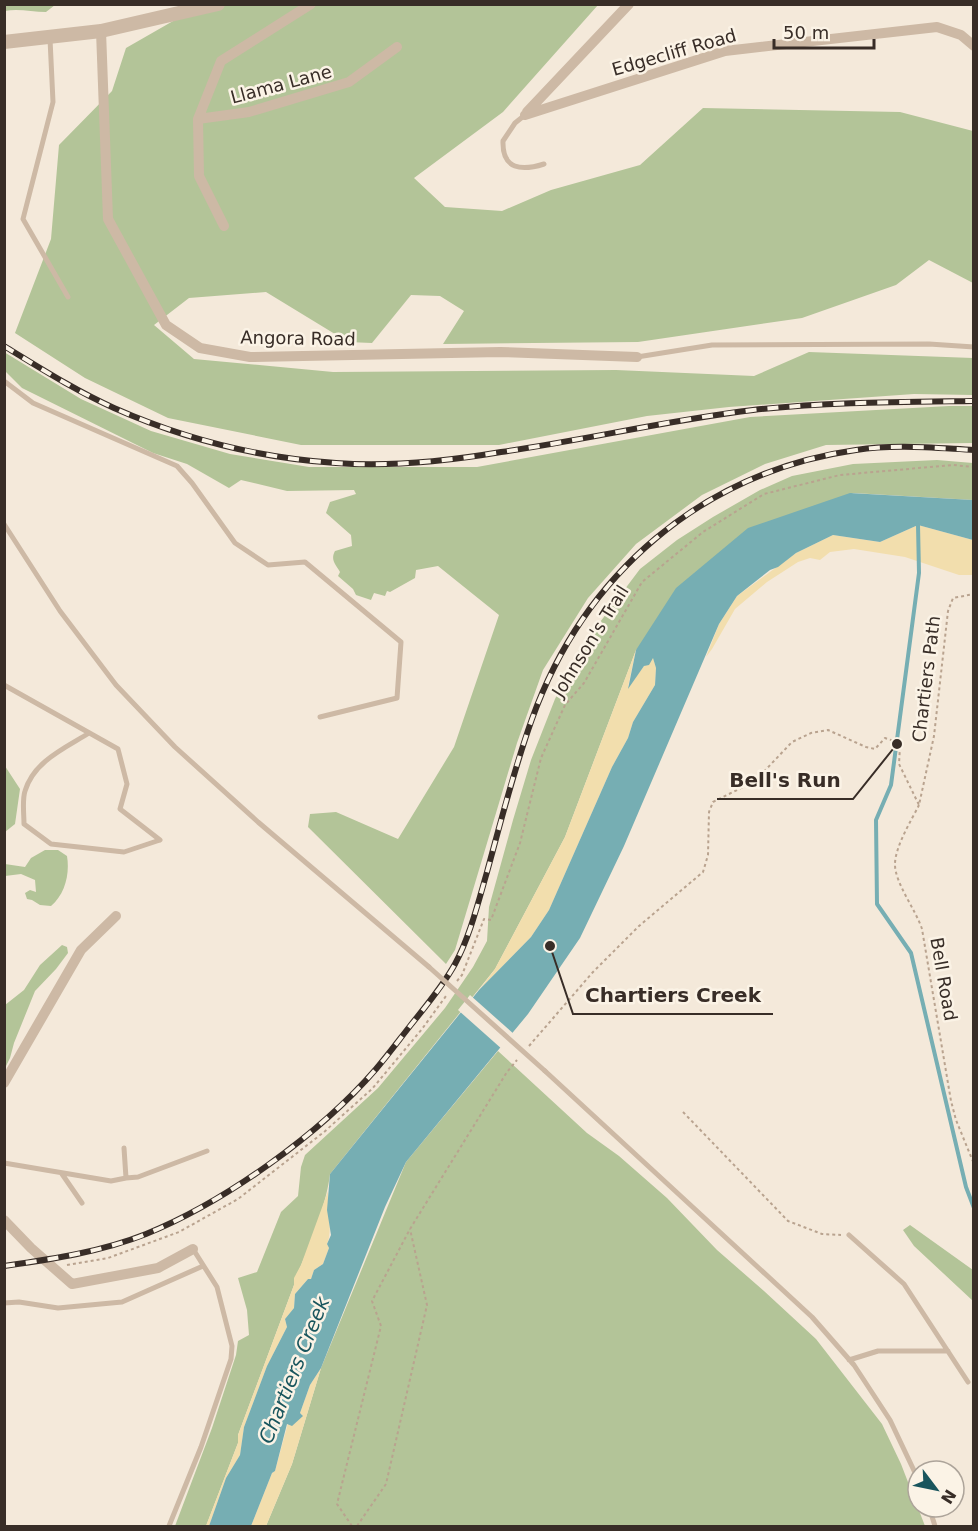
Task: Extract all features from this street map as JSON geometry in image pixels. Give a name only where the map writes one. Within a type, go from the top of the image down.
[{"type":"street","points":[[4,42],[101,32],[218,4]]},
{"type":"street","name":"Llama Lane","points":[[224,226],[199,176],[198,119],[221,61],[311,4]]},
{"type":"street","points":[[525,115],[629,4]]},
{"type":"street","name":"Edgecliff Road","points":[[525,115],[725,51],[937,27],[961,35],[974,46]]},
{"type":"street","name":"Angora Road","points":[[101,32],[108,219],[166,326],[200,348],[250,357],[500,352],[637,357]]},
{"type":"street","name":"Llama Lane","points":[[198,119],[249,112],[349,82],[397,47]]},
{"type":"street","points":[[4,1083],[81,950],[116,916]]},
{"type":"street","points":[[4,1220],[72,1284],[158,1268],[192,1249]]},
{"type":"lane","points":[[50,37],[53,102],[23,219],[68,297]]},
{"type":"lane","points":[[525,115],[515,123],[503,141],[507,161],[516,168],[530,169],[544,164]]},
{"type":"lane","points":[[637,357],[712,345],[929,344],[974,347]]},
{"type":"lane","points":[[4,381],[33,403],[177,466],[235,543],[268,565],[305,562],[401,642],[397,698],[320,717]]},
{"type":"lane","points":[[4,524],[60,611],[116,685],[168,740],[258,822],[429,967],[812,1317],[849,1360],[890,1420],[909,1459]]},
{"type":"lane","points":[[4,685],[118,749],[127,784],[120,809],[160,840],[124,852],[51,844],[24,824],[24,792],[34,772],[48,758],[89,733]]},
{"type":"lane","points":[[124,1148],[126,1178]]},
{"type":"lane","points":[[4,1163],[111,1181],[138,1178],[207,1151]]},
{"type":"lane","points":[[62,1174],[82,1203]]},
{"type":"lane","points":[[849,1235],[904,1284],[968,1382]]},
{"type":"lane","points":[[169,1527],[201,1446],[231,1359],[232,1346],[217,1287],[192,1249]]},
{"type":"lane","points":[[4,1303],[19,1302],[58,1308],[122,1302],[204,1266]]},
{"type":"lane","points":[[849,1360],[878,1351],[948,1351]]},
{"type":"path","name":"Johnson's Trail","points":[[455,984],[462,975],[484,919],[491,920],[520,843],[541,759],[566,705],[584,683],[642,582],[703,532],[764,494],[840,475],[953,465],[974,467]]},
{"type":"path","name":"Chartiers Path","points":[[919,805],[934,736],[948,611],[953,598],[974,594]]},
{"type":"path","points":[[528,1047],[600,964],[639,926],[703,872],[708,855],[709,812],[713,802],[755,781],[792,742],[811,733],[828,730],[875,749],[885,738],[894,741],[900,747],[898,765],[919,805]]},
{"type":"path","name":"Bell Road","points":[[919,805],[904,835],[895,863],[899,879],[918,915],[922,929],[951,1101],[956,1120],[974,1164]]},
{"type":"path","points":[[54,1268],[108,1258],[179,1232],[238,1199],[324,1132],[372,1089],[422,1029],[448,993]]},
{"type":"path","points":[[352,1527],[337,1504],[381,1326],[372,1301],[410,1229],[507,1072],[521,1056]]},
{"type":"path","points":[[684,1112],[788,1221],[822,1234],[849,1235]]},
{"type":"path","points":[[357,1527],[386,1484],[427,1305],[410,1229]]},
{"type":"green space","points":[[5,4],[55,5],[46,12],[5,11]]},
{"type":"green space","points":[[201,5],[598,5],[503,112],[414,178],[445,207],[502,211],[551,190],[640,165],[703,108],[900,112],[973,131],[973,283],[929,260],[896,285],[802,318],[638,342],[443,344],[464,311],[440,296],[411,295],[372,343],[348,342],[266,292],[189,298],[154,325],[194,359],[333,372],[616,370],[754,376],[809,352],[973,358],[973,395],[914,394],[729,407],[647,416],[499,445],[301,445],[168,418],[85,378],[15,333],[51,239],[59,145],[112,91],[126,48]]},
{"type":"green space","points":[[4,352],[81,399],[151,431],[230,454],[309,467],[477,467],[750,417],[949,406],[973,406],[973,443],[826,445],[765,464],[702,495],[636,544],[588,598],[543,670],[517,743],[455,950],[446,964],[308,827],[310,814],[336,812],[398,839],[454,747],[499,615],[438,566],[416,570],[415,578],[390,592],[387,591],[385,596],[374,593],[371,600],[356,595],[353,589],[338,576],[340,572],[333,560],[335,551],[352,546],[351,535],[326,513],[330,502],[356,494],[354,490],[287,491],[241,480],[229,488],[187,464],[153,453],[22,388],[5,371]]},
{"type":"green space","points":[[937,460],[973,463],[973,500],[853,493],[636,650],[565,837],[495,969],[330,1174],[315,1231],[296,1276],[238,1435],[238,1443],[206,1526],[175,1526],[212,1428],[236,1355],[238,1341],[249,1335],[247,1310],[238,1278],[257,1272],[281,1212],[298,1196],[301,1167],[305,1155],[378,1088],[445,1008],[473,967],[487,941],[489,907],[531,760],[555,699],[579,650],[640,569],[677,540],[760,490],[792,476],[853,464]]},
{"type":"green space","points":[[5,766],[20,789],[15,824],[5,832]]},
{"type":"green space","points":[[45,850],[58,850],[67,856],[68,863],[63,890],[51,906],[40,905],[27,899],[25,893],[30,890],[36,892],[35,880],[21,874],[5,876],[5,864],[25,867],[31,858]]},
{"type":"green space","points":[[62,945],[67,947],[68,953],[35,991],[5,1068],[5,1005],[24,990],[40,965]]},
{"type":"green space","points":[[498,1051],[587,1133],[619,1156],[667,1198],[717,1250],[816,1339],[882,1424],[906,1477],[906,1519],[922,1519],[925,1526],[266,1526],[292,1464],[321,1368],[406,1162]]},
{"type":"green space","points":[[910,1225],[973,1270],[973,1301],[914,1246],[903,1230]]},
{"type":"sand","points":[[918,525],[973,540],[973,575],[959,575],[905,557],[854,549],[830,552],[820,560],[810,558],[798,562],[767,582],[735,609],[706,657],[719,624],[737,596],[796,553],[833,535],[880,542]]},
{"type":"sand","points":[[636,650],[628,687],[653,657],[656,668],[655,685],[633,722],[628,738],[612,767],[549,910],[531,937],[479,990],[495,969],[565,837]]},
{"type":"sand","points":[[328,1191],[330,1226],[327,1244],[329,1248],[323,1264],[314,1270],[311,1279],[308,1279],[295,1294],[294,1308],[285,1319],[287,1327],[267,1366],[244,1427],[240,1455],[226,1478],[209,1526],[206,1526],[238,1443],[238,1435],[294,1285],[294,1278]]},
{"type":"sand","points":[[321,1368],[292,1464],[266,1526],[251,1526],[272,1473],[275,1471],[288,1423],[302,1415],[300,1413],[310,1385]]},
{"type":"water","points":[[850,493],[973,500],[973,540],[918,525],[880,542],[833,535],[796,553],[737,596],[719,624],[624,846],[580,938],[528,1014],[406,1162],[385,1207],[321,1368],[310,1385],[300,1413],[303,1416],[292,1426],[287,1424],[275,1471],[272,1473],[251,1526],[209,1526],[226,1478],[240,1455],[244,1427],[267,1366],[287,1327],[285,1319],[294,1308],[295,1294],[308,1279],[311,1279],[314,1270],[323,1264],[329,1248],[327,1244],[331,1235],[327,1210],[330,1174],[479,990],[531,937],[549,910],[612,767],[628,738],[633,722],[655,685],[656,668],[653,658],[649,665],[644,666],[628,689],[636,650],[676,588],[748,528]]},
{"type":"pier","points":[[470,995],[515,1035],[503,1050],[458,1010]]},
{"type":"waterway","points":[[918,525],[919,573],[891,785],[876,820],[877,904],[911,953],[966,1187],[974,1208]]},
{"type":"railway","points":[[4,346],[100,401],[168,429],[251,452],[336,463],[398,464],[460,458],[690,419],[780,407],[974,401]]},
{"type":"railway","points":[[4,1266],[58,1258],[112,1246],[146,1234],[207,1204],[270,1164],[328,1118],[376,1069],[439,988],[460,953],[477,907],[525,738],[555,667],[583,619],[617,576],[656,538],[700,507],[748,481],[800,462],[856,450],[885,447],[974,450]]},
{"type":"place","name":"Bell's Run","points":[[897,744]]},
{"type":"place","name":"Chartiers Creek","points":[[550,946]]}]
